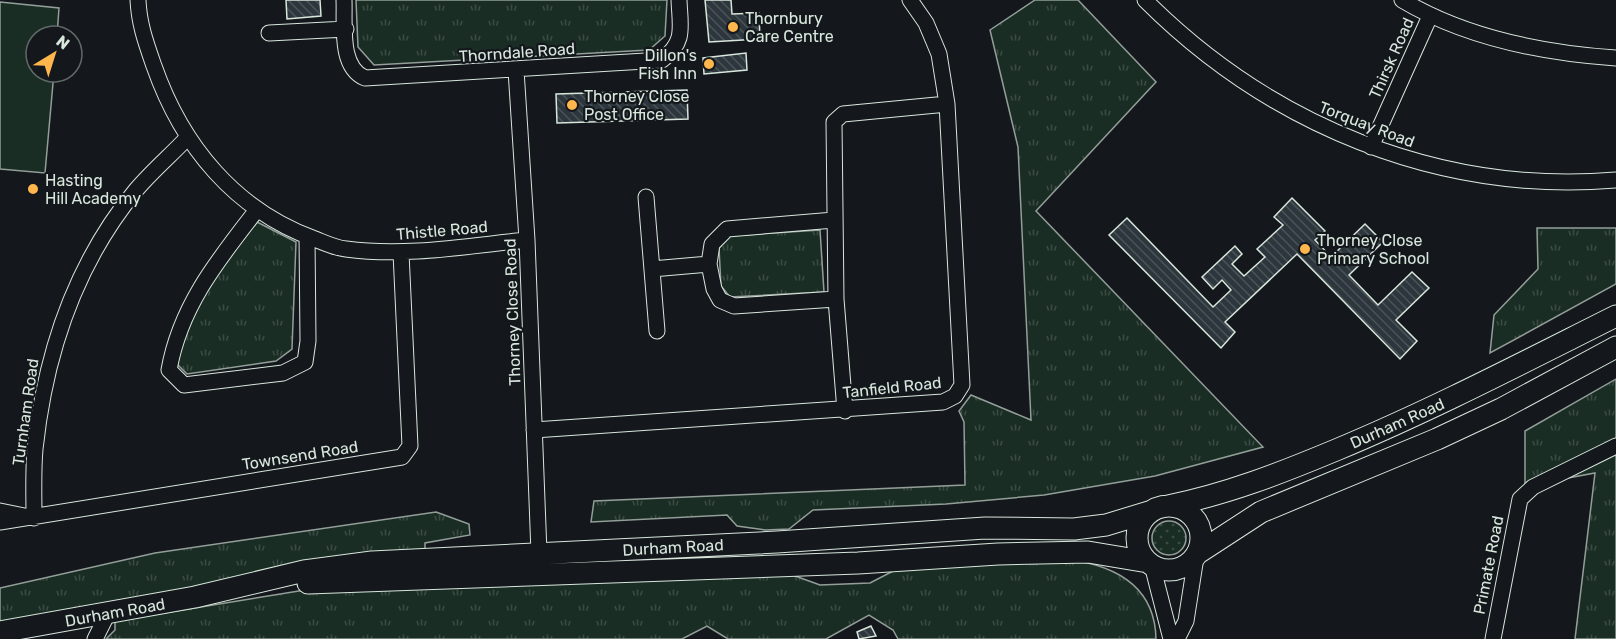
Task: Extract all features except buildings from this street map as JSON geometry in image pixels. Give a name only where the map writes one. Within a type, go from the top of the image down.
[{"type":"highway","name":"Durham Road","points":[[0,633],[195,597],[304,571],[372,562],[777,542],[985,528],[1074,529],[1106,525],[1160,508],[1211,497],[1418,416],[1616,316]]},
{"type":"highway","name":"Durham Road","points":[[195,597],[306,584],[374,579],[858,563],[998,554],[1088,552],[1150,563],[1166,570],[1176,569],[1261,512],[1437,439],[1501,409],[1616,347]]},
{"type":"highway","points":[[1150,563],[1138,545],[1138,535],[1145,517],[1160,508],[1186,511],[1199,525],[1201,543],[1197,555]]},
{"type":"street","name":"Thistle Road","points":[[138,0],[139,21],[160,82],[187,138],[226,184],[256,211],[287,229],[343,249],[401,253],[527,240]]},
{"type":"street","name":"Thorndale Road","points":[[344,0],[348,63],[356,74],[365,78],[663,60],[675,50],[680,40],[679,0]]},
{"type":"street","name":"Torquay Road","points":[[1145,0],[1181,36],[1245,85],[1304,119],[1371,147],[1460,172],[1501,178],[1616,180]]},
{"type":"street","points":[[1402,0],[1430,16],[1507,42],[1563,54],[1616,58]]},
{"type":"street","name":"Tanfield Road","points":[[534,430],[844,411],[943,402],[955,396],[962,385],[947,104],[939,54],[917,2]]},
{"type":"street","name":"Thirsk Road","points":[[1371,147],[1430,16]]},
{"type":"street","points":[[269,33],[346,29]]},
{"type":"street","name":"Thorney Close Road","points":[[516,70],[527,240],[539,553]]},
{"type":"street","points":[[844,411],[836,299],[834,122],[843,114],[947,104]]},
{"type":"street","name":"Turnham Road","points":[[34,518],[35,451],[50,357],[75,291],[104,236],[136,190],[187,138]]},
{"type":"street","points":[[646,196],[657,331]]},
{"type":"street","points":[[256,211],[210,271],[189,306],[173,348],[169,370],[184,385],[284,373],[305,362],[308,341],[307,236]]},
{"type":"street","points":[[834,220],[727,229],[712,244],[709,264],[714,289],[720,300],[734,306],[836,299]]},
{"type":"street","name":"Townsend Road","points":[[0,522],[402,457],[410,446],[401,253]]},
{"type":"street","points":[[652,268],[709,264]]},
{"type":"street","name":"Primate Road","points":[[1493,639],[1520,499],[1533,487],[1616,446]]},
{"type":"street","points":[[0,511],[34,518]]},
{"type":"street","points":[[1177,639],[1186,621],[1197,555]]},
{"type":"street","points":[[1150,563],[1171,639]]},
{"type":"street","points":[[95,639],[108,613]]},
{"type":"green space","points":[[356,0],[667,0],[665,36],[649,50],[374,65],[358,47]]},
{"type":"green space","points":[[1035,0],[1078,0],[1156,82],[1036,211],[1263,447],[1155,476],[1044,495],[946,504],[813,510],[789,529],[765,530],[737,526],[727,515],[591,522],[594,501],[965,485],[964,422],[959,411],[971,395],[1031,420],[1018,147],[990,30]]},
{"type":"green space","points":[[0,2],[59,8],[58,24],[24,24],[24,84],[53,84],[45,173],[0,169]]},
{"type":"green space","points":[[257,222],[296,242],[292,349],[276,361],[187,374],[176,363],[195,311],[216,275]]},
{"type":"green space","points":[[1537,228],[1616,228],[1616,284],[1490,353],[1494,315],[1538,269]]},
{"type":"green space","points":[[820,230],[824,292],[730,297],[721,286],[719,248],[730,236]]},
{"type":"green space","points":[[1616,379],[1616,639],[1575,639],[1595,473],[1525,486],[1525,431]]},
{"type":"green space","points":[[436,512],[469,524],[470,535],[425,543],[425,550],[0,623],[0,588],[155,553]]},
{"type":"green space","points":[[1169,521],[1181,526],[1186,538],[1181,550],[1169,555],[1157,550],[1152,538],[1157,526]]},
{"type":"green space","points":[[1066,559],[1100,566],[1129,581],[1148,605],[1154,620],[1156,639],[898,639],[893,630],[869,615],[826,639],[728,639],[707,626],[682,639],[106,639],[115,630],[115,621],[305,590],[787,573],[820,585],[870,583],[899,568]]},
{"type":"place","name":"Thornbury Care Centre","points":[[733,27]]},
{"type":"place","name":"Dillon's Fish Inn","points":[[709,64]]},
{"type":"place","name":"Thorney Close Post Office","points":[[572,105]]},
{"type":"place","name":"Hasting Hill Academy","points":[[33,189]]},
{"type":"place","name":"Thorney Close Primary School","points":[[1305,249]]}]
